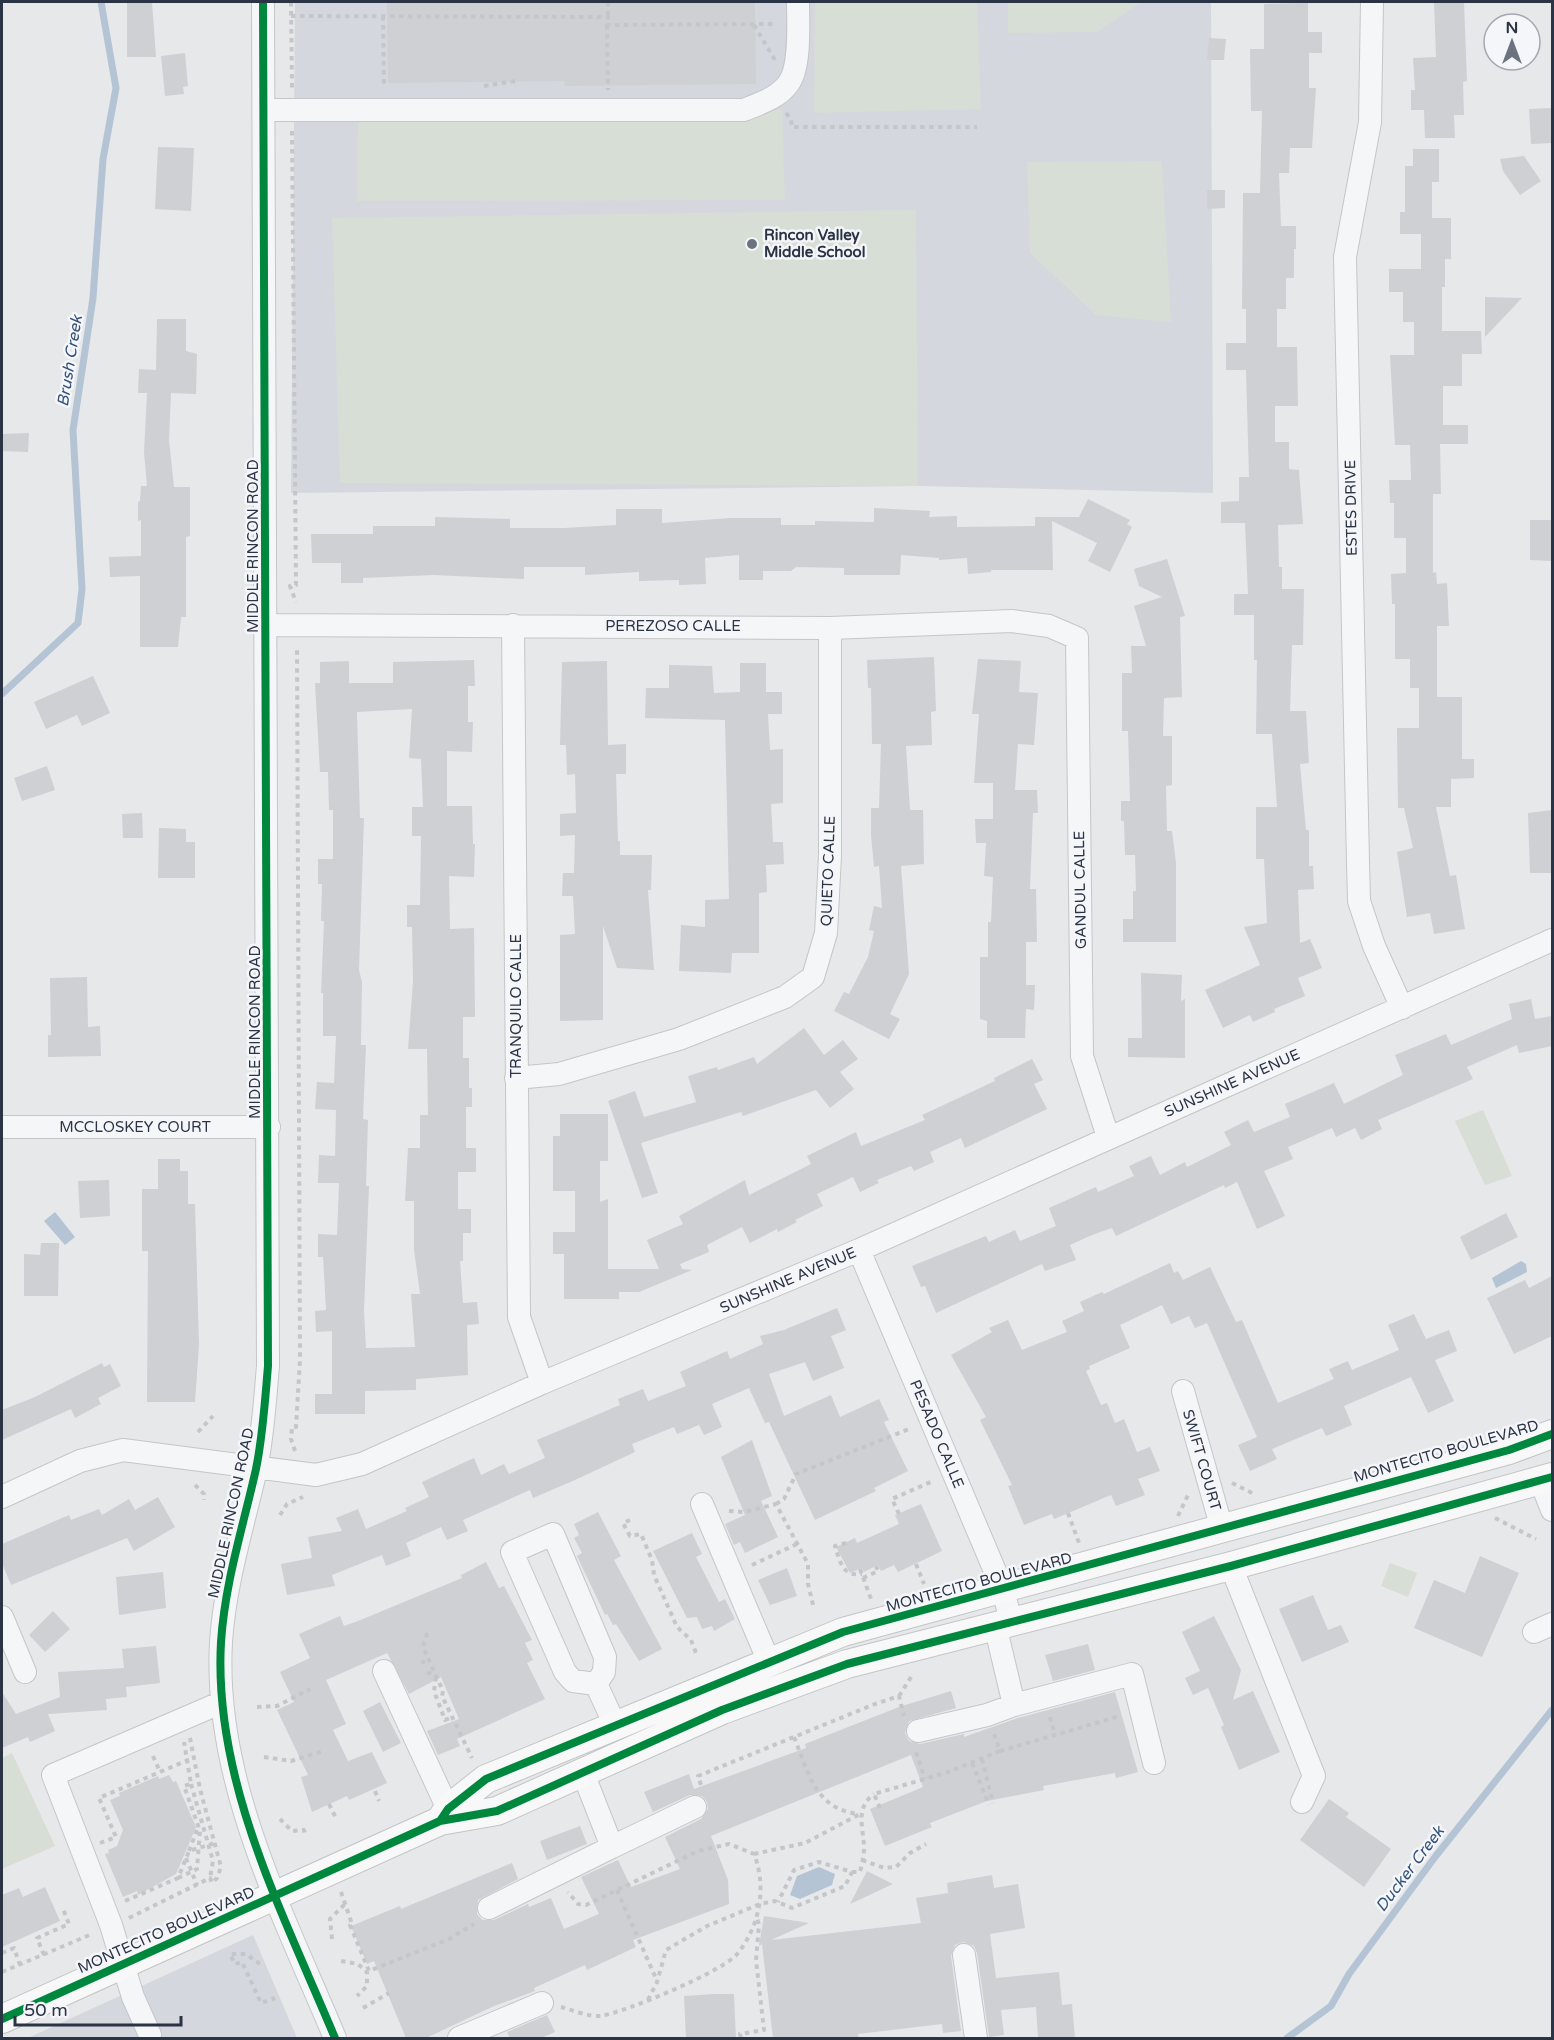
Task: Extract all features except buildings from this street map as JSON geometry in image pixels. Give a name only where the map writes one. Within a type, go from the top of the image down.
[{"type":"main road","name":"MONTECITO BOULEVARD","points":[[2,2019],[276,1896],[444,1815],[486,1779],[843,1632],[1003,1590],[1509,1449],[1552,1434]]},
{"type":"main road","name":"MONTECITO BOULEVARD","points":[[444,1815],[497,1811],[722,1710],[847,1664],[1231,1566],[1547,1480]]},
{"type":"street","name":"MIDDLE RINCON ROAD","points":[[264,2],[268,1366],[256,1469],[231,1567],[221,1641],[220,1703],[243,1807],[276,1896],[335,2038]]},
{"type":"street","name":"ESTES DRIVE","points":[[1372,2],[1370,122],[1345,257],[1359,900],[1374,946],[1402,1008]]},
{"type":"street","points":[[265,110],[608,108],[744,110],[773,96],[789,84],[798,51],[798,13]]},
{"type":"street","name":"PEREZOSO CALLE","points":[[267,625],[830,627],[1012,621],[1049,626],[1077,638]]},
{"type":"street","name":"TRANQUILO CALLE","points":[[513,625],[519,1317],[542,1383]]},
{"type":"street","name":"QUIETO CALLE","points":[[516,1078],[559,1074],[679,1040],[785,997],[813,977],[826,933],[830,856],[830,627]]},
{"type":"street","name":"GANDUL CALLE","points":[[1077,638],[1082,1056],[1108,1137]]},
{"type":"street","name":"SUNSHINE AVENUE","points":[[2,1497],[80,1461],[123,1450],[155,1452],[256,1469],[316,1475],[362,1464],[542,1383],[859,1250],[1552,940]]},
{"type":"street","name":"MCCLOSKEY COURT","points":[[2,1127],[269,1127]]},
{"type":"street","name":"PESADO CALLE","points":[[859,1250],[1003,1590],[1003,1623],[1014,1705]]},
{"type":"street","name":"SWIFT COURT","points":[[1182,1391],[1222,1528]]},
{"type":"street","points":[[1547,1480],[1552,1510]]},
{"type":"street","points":[[702,1504],[769,1662]]},
{"type":"street","points":[[553,1534],[605,1657],[604,1672],[596,1684],[573,1681],[564,1672],[512,1552],[553,1534]]},
{"type":"street","points":[[1231,1566],[1314,1776],[1302,1802]]},
{"type":"street","points":[[2,1617],[25,1672]]},
{"type":"street","points":[[384,1671],[444,1815]]},
{"type":"street","points":[[914,1733],[1132,1674],[1154,1763]]},
{"type":"street","points":[[596,1684],[615,1725]]},
{"type":"street","points":[[150,2035],[133,1997],[123,1964],[116,1916],[53,1775],[220,1703]]},
{"type":"street","points":[[583,1773],[612,1847]]},
{"type":"street","points":[[489,1908],[695,1807]]},
{"type":"street","points":[[964,1955],[976,2038]]},
{"type":"street","points":[[459,2038],[542,2002]]},
{"type":"path","points":[[291,2],[296,585],[290,586],[297,602]]},
{"type":"path","points":[[608,2],[608,108]]},
{"type":"path","points":[[607,25],[753,24],[798,13]]},
{"type":"path","points":[[291,16],[608,17]]},
{"type":"path","points":[[383,16],[384,98]]},
{"type":"path","points":[[753,24],[780,69]]},
{"type":"path","points":[[773,96],[791,119],[792,127],[977,127]]},
{"type":"path","points":[[296,1453],[291,1439],[292,1427],[297,1427],[300,1360],[297,1195],[297,647]]},
{"type":"path","points":[[198,1432],[213,1416]]},
{"type":"path","points":[[702,1504],[719,1510],[744,1512],[776,1504],[784,1499],[796,1474],[909,1429]]},
{"type":"path","points":[[899,1514],[892,1499],[953,1472]]},
{"type":"path","points":[[1232,1484],[1258,1496]]},
{"type":"path","points":[[195,1485],[204,1494],[204,1500]]},
{"type":"path","points":[[1177,1516],[1189,1492]]},
{"type":"path","points":[[280,1515],[287,1504],[303,1497]]},
{"type":"path","points":[[776,1504],[808,1564],[808,1584],[814,1610]]},
{"type":"path","points":[[1494,1518],[1536,1539]]},
{"type":"path","points":[[630,1520],[623,1523],[630,1536],[642,1534],[652,1560],[654,1575],[677,1627],[692,1640],[696,1653]]},
{"type":"path","points":[[846,1543],[836,1546],[841,1566],[846,1573],[852,1575],[878,1571],[876,1566]]},
{"type":"path","points":[[750,1566],[797,1544]]},
{"type":"path","points":[[916,1564],[924,1584]]},
{"type":"path","points":[[861,1574],[880,1623]]},
{"type":"path","points":[[427,1633],[423,1647],[472,1759]]},
{"type":"path","points":[[421,1663],[429,1659]]},
{"type":"path","points":[[695,1807],[707,1802],[698,1776],[899,1696],[918,1666]]},
{"type":"path","points":[[428,1674],[434,1671]]},
{"type":"path","points":[[436,1676],[434,1692],[446,1720],[452,1717]]},
{"type":"path","points":[[257,1707],[277,1706],[310,1689]]},
{"type":"path","points":[[899,1696],[914,1733],[925,1779]]},
{"type":"path","points":[[778,1902],[794,1870],[819,1862],[852,1872],[860,1872],[864,1849],[860,1814],[868,1798],[873,1794],[925,1779],[1000,1751],[1100,1721],[1141,1712]]},
{"type":"path","points":[[987,1715],[1000,1751]]},
{"type":"path","points":[[184,1720],[195,1756],[200,1789],[221,1867],[212,1883],[210,1878],[213,1861],[191,1784],[187,1760]]},
{"type":"path","points":[[794,1737],[808,1771],[825,1799],[831,1806],[844,1812],[860,1814]]},
{"type":"path","points":[[264,1757],[291,1761],[323,1751]]},
{"type":"path","points":[[96,1846],[116,1837],[99,1798],[195,1756]]},
{"type":"path","points":[[972,1763],[991,1804],[982,1759]]},
{"type":"path","points":[[116,1916],[119,1904],[197,1869],[198,1826],[183,1786],[191,1784]]},
{"type":"path","points":[[375,1791],[379,1801]]},
{"type":"path","points":[[873,1794],[880,1808]]},
{"type":"path","points":[[329,1804],[337,1820]]},
{"type":"path","points":[[554,1876],[578,1904],[586,1905],[698,1851],[729,1844],[754,1854],[805,1843],[860,1814]]},
{"type":"path","points":[[280,1819],[292,1831],[304,1830],[305,1834]]},
{"type":"path","points":[[178,1878],[198,1826]]},
{"type":"path","points":[[189,1851],[215,1843]]},
{"type":"path","points":[[862,1860],[884,1868],[896,1867],[909,1853],[926,1844]]},
{"type":"path","points":[[542,2002],[599,2016],[673,1992],[737,1955],[757,1918],[760,1904],[758,1864],[754,1854]]},
{"type":"path","points":[[186,1858],[197,1885]]},
{"type":"path","points":[[333,1868],[352,1924],[350,1925],[368,1971],[367,1986],[357,1996]]},
{"type":"path","points":[[648,2000],[657,1982],[666,1950],[706,1926],[760,1904],[778,1902],[792,1908],[803,1904],[845,1886],[852,1872]]},
{"type":"path","points":[[2,1972],[44,1955],[116,1916],[210,1878]]},
{"type":"path","points":[[616,1890],[657,1982]]},
{"type":"path","points":[[332,1939],[330,1919],[345,1904]]},
{"type":"path","points":[[368,1971],[449,1939],[473,1926],[489,1908]]},
{"type":"path","points":[[44,1955],[37,1938],[69,1924],[63,1909]]},
{"type":"path","points":[[741,2038],[740,2034],[764,2030],[756,1960],[759,1925],[757,1918]]},
{"type":"path","points":[[2,1953],[14,1948],[20,1965]]},
{"type":"path","points":[[260,1965],[246,1954],[230,1954],[235,1964],[242,1962],[261,2003],[275,1998]]},
{"type":"path","points":[[342,1961],[358,1964],[368,1971]]},
{"type":"path","points":[[363,2008],[388,1993]]},
{"type":"shaded area","name":"Rincon Valley Middle School","points":[[295,2],[1211,2],[1213,493],[918,486],[291,493]]},
{"type":"shaded area","points":[[815,2],[977,2],[981,109],[814,113]]},
{"type":"shaded area","points":[[1008,2],[1142,2],[1097,32],[1008,33]]},
{"type":"shaded area","points":[[782,110],[785,200],[357,201],[358,113]]},
{"type":"shaded area","points":[[1162,161],[1171,322],[1096,315],[1030,253],[1027,162]]},
{"type":"shaded area","points":[[916,210],[918,486],[340,483],[332,218]]},
{"type":"shaded area","points":[[1483,1110],[1512,1176],[1485,1185],[1455,1121]]},
{"type":"shaded area","points":[[1390,1563],[1417,1573],[1408,1597],[1381,1586]]},
{"type":"shaded area","points":[[12,1753],[55,1846],[2,1869],[2,1758]]},
{"type":"shaded area","points":[[253,1935],[297,2038],[28,2038]]},
{"type":"water","points":[[55,1212],[75,1237],[65,1245],[44,1221]]},
{"type":"water","points":[[1521,1261],[1526,1264],[1527,1272],[1496,1288],[1492,1278]]},
{"type":"water","points":[[819,1867],[835,1874],[832,1885],[800,1899],[790,1895],[797,1876]]},
{"type":"waterway","name":"Brush Creek","points":[[2,694],[78,623],[82,589],[73,430],[93,298],[103,159],[116,88],[101,2]]},
{"type":"waterway","name":"Ducker Creek","points":[[1287,2038],[1331,2006],[1349,1974],[1435,1857],[1552,1710]]},
{"type":"cycle path","points":[[263,2],[268,1366],[264,1417],[256,1469],[226,1598],[221,1642],[221,1694],[228,1745],[240,1795],[256,1845],[274,1894],[335,2038]]},
{"type":"cycle path","points":[[440,1821],[448,1809],[486,1779],[843,1632],[1509,1450],[1552,1434]]},
{"type":"cycle path","points":[[2,2019],[440,1821],[497,1811],[722,1710],[847,1664],[1231,1566],[1552,1477]]},
{"type":"place","name":"Rincon Valley Middle School","points":[[752,244]]}]
